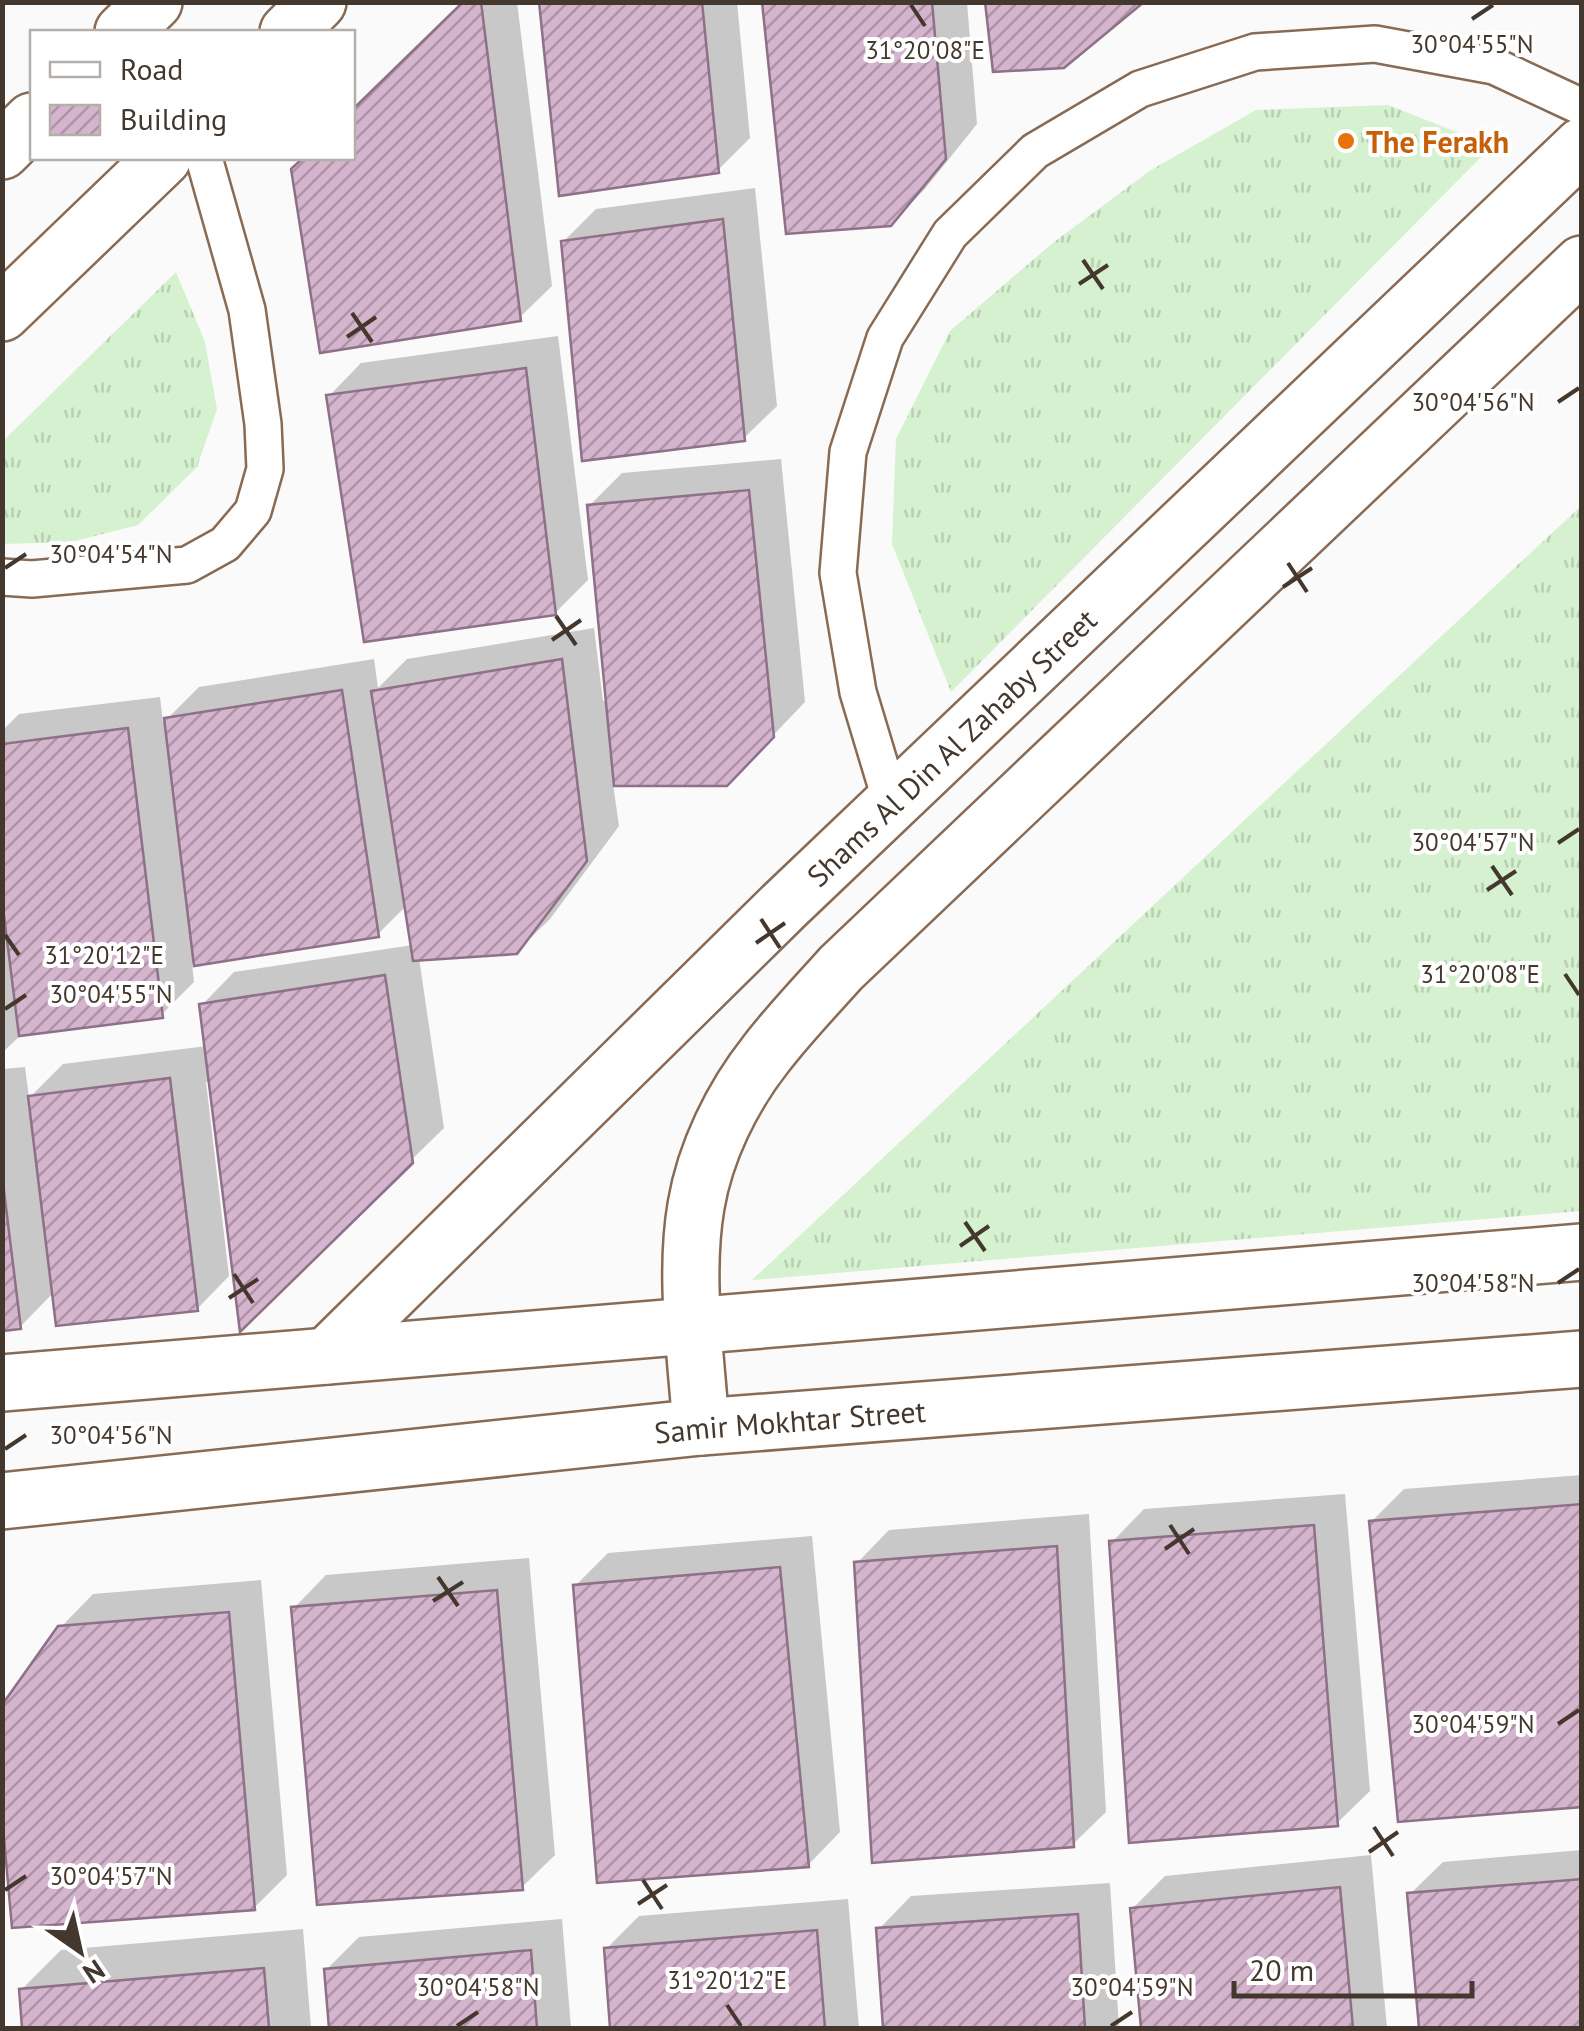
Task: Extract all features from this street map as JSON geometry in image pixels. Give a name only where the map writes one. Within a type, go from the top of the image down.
[{"type":"street","points":[[125,30],[154,2]]},
{"type":"street","points":[[290,30],[318,2]]},
{"type":"street","points":[[2,150],[30,123]]},
{"type":"street","name":"Shams Al Din Al Zahaby Street","points":[[327,1356],[785,906],[1582,146]]},
{"type":"street","points":[[2,313],[160,160]]},
{"type":"street","points":[[701,1427],[691,1259],[696,1205],[710,1152],[764,1056],[841,968],[1582,264]]},
{"type":"street","points":[[785,906],[841,968]]},
{"type":"street","points":[[2,1382],[1582,1252]]},
{"type":"street","name":"Samir Mokhtar Street","points":[[2,1500],[701,1427],[1582,1359]]},
{"type":"lane","points":[[892,804],[858,692],[838,573],[848,452],[886,338],[950,234],[1036,151],[1140,89],[1254,52],[1375,44],[1494,66],[1582,107]]},
{"type":"lane","points":[[2,577],[32,579],[187,565],[225,544],[253,511],[265,469],[258,386],[247,310],[205,160]]},
{"type":"green space","points":[[1388,105],[1492,146],[951,692],[892,544],[896,439],[950,331],[1054,242],[1151,170],[1256,110]]},
{"type":"green space","points":[[176,272],[205,342],[217,409],[197,467],[138,525],[71,542],[3,544],[3,441]]},
{"type":"green space","points":[[1581,506],[1581,1211],[752,1280]]},
{"type":"building","points":[[463,2],[481,2],[521,321],[320,353],[291,169],[301,160],[355,160],[355,107]]},
{"type":"building","points":[[539,2],[702,2],[719,173],[559,196]]},
{"type":"building","points":[[762,2],[932,2],[946,159],[891,226],[786,234]]},
{"type":"building","points":[[985,2],[1144,2],[1064,68],[993,72]]},
{"type":"building","points":[[723,219],[745,441],[582,461],[561,241]]},
{"type":"building","points":[[526,368],[556,615],[364,642],[326,395]]},
{"type":"building","points":[[749,490],[774,737],[727,786],[614,786],[587,505]]},
{"type":"building","points":[[562,659],[587,861],[517,954],[413,961],[371,691]]},
{"type":"building","points":[[342,690],[379,937],[194,966],[164,718]]},
{"type":"building","points":[[128,728],[163,1018],[19,1036],[2,900],[2,744]]},
{"type":"building","points":[[385,975],[413,1163],[240,1332],[199,1004]]},
{"type":"building","points":[[170,1078],[198,1311],[56,1326],[28,1096]]},
{"type":"building","points":[[2,1175],[21,1329],[2,1331]]},
{"type":"building","points":[[1582,1504],[1582,1807],[1398,1822],[1369,1521]]},
{"type":"building","points":[[1314,1525],[1338,1826],[1129,1843],[1109,1541]]},
{"type":"building","points":[[1057,1546],[1074,1847],[872,1863],[854,1562]]},
{"type":"building","points":[[780,1567],[809,1867],[597,1883],[573,1585]]},
{"type":"building","points":[[497,1590],[523,1890],[317,1905],[291,1607]]},
{"type":"building","points":[[229,1612],[255,1910],[12,1928],[2,1816],[2,1705],[58,1626]]},
{"type":"building","points":[[1582,1879],[1582,2028],[1419,2028],[1407,1893]]},
{"type":"building","points":[[1340,1887],[1353,2028],[1141,2028],[1130,1908]]},
{"type":"building","points":[[1078,1914],[1085,2028],[883,2028],[876,1928]]},
{"type":"building","points":[[817,1930],[825,2028],[610,2028],[604,1948]]},
{"type":"building","points":[[531,1950],[537,2028],[329,2028],[324,1969]]},
{"type":"building","points":[[264,1968],[269,2028],[22,2028],[19,1989]]},
{"type":"place","name":"The Ferakh","points":[[1346,141]]}]
